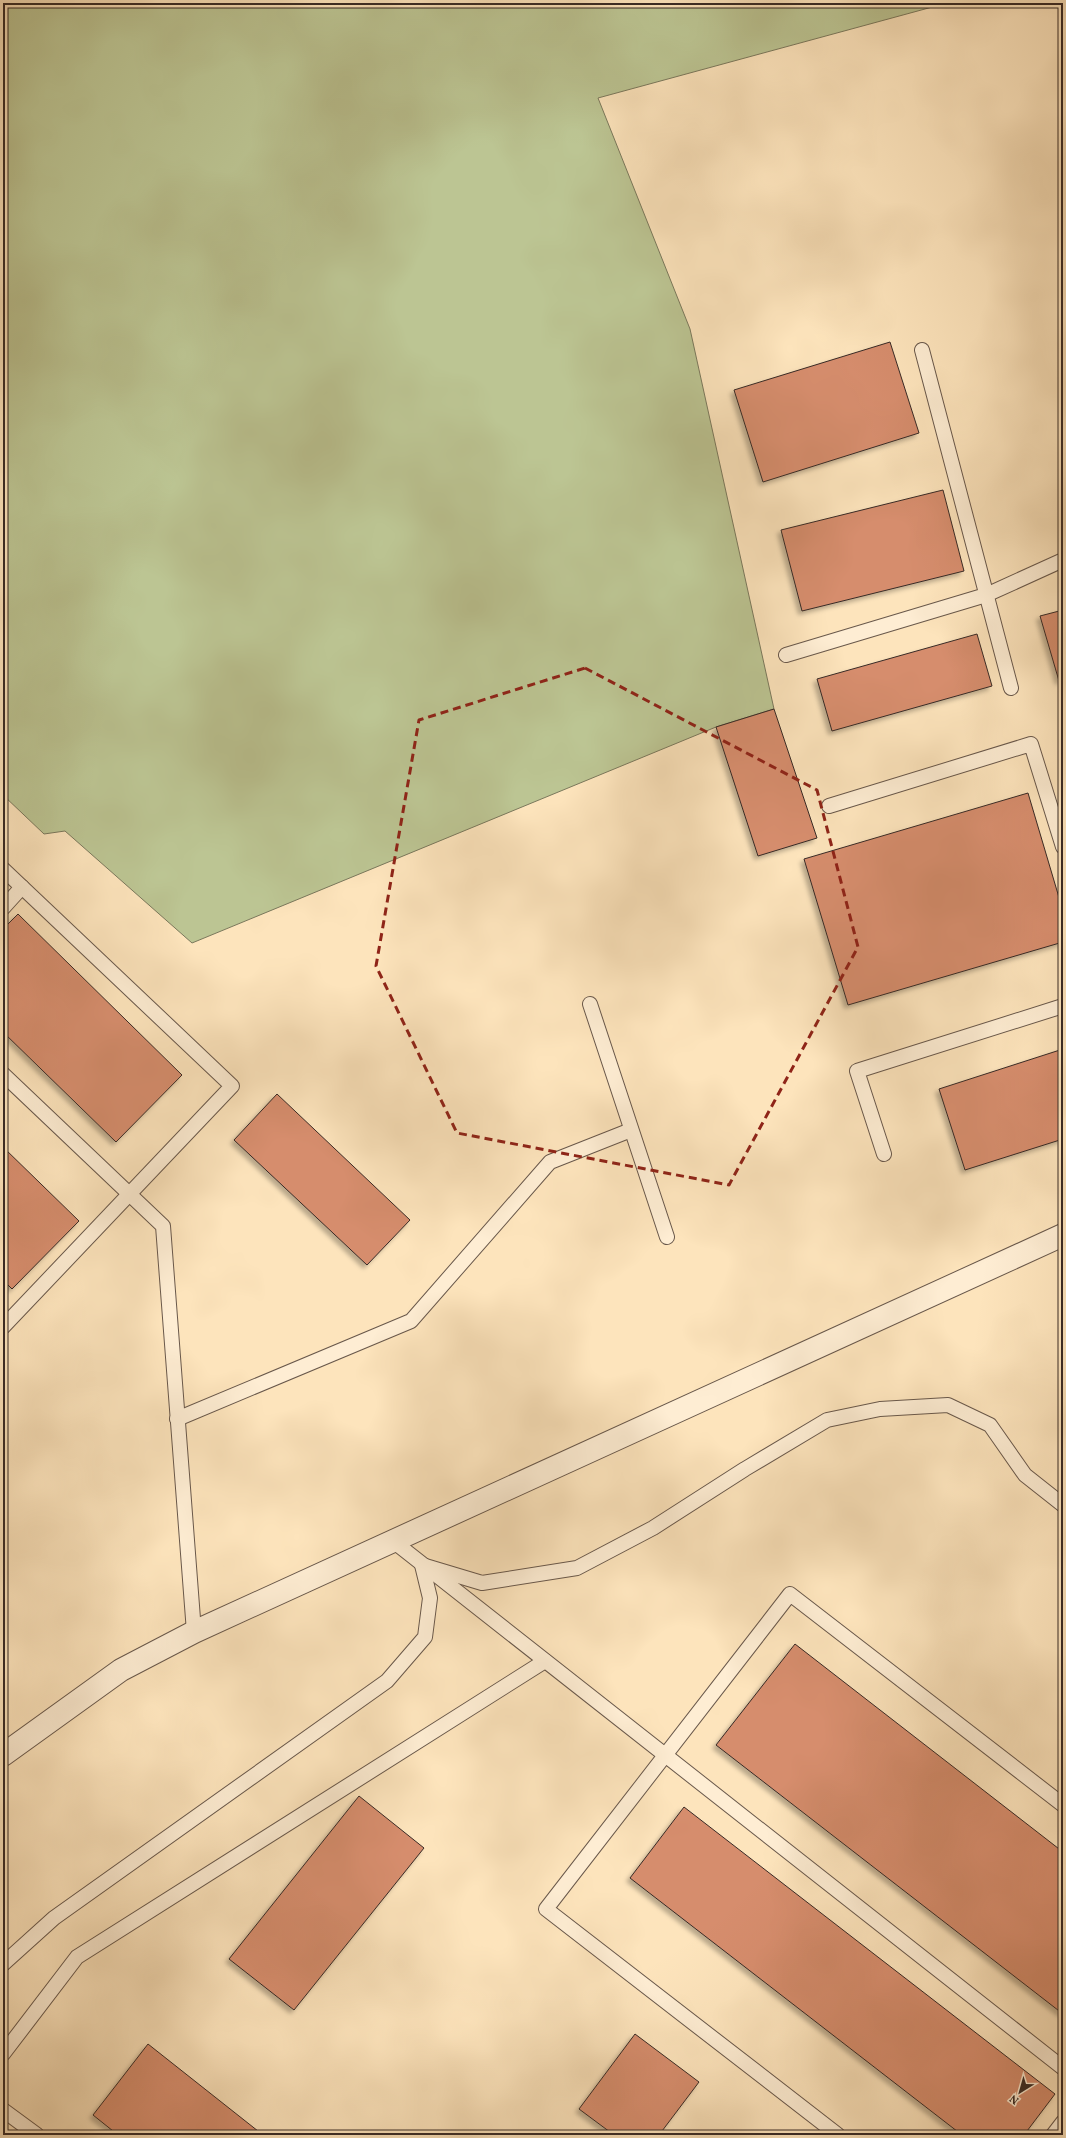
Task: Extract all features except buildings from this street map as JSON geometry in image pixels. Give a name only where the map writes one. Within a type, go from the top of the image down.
[{"type":"street","points":[[3,1755],[121,1670],[194,1632],[1063,1235]]},
{"type":"lane","points":[[922,350],[1010,688]]},
{"type":"lane","points":[[786,655],[986,595],[1063,560]]},
{"type":"lane","points":[[829,806],[1031,744],[1063,847]]},
{"type":"lane","points":[[3,869],[232,1086],[3,1327]]},
{"type":"lane","points":[[3,908],[22,887]]},
{"type":"lane","points":[[590,1004],[667,1237]]},
{"type":"lane","points":[[884,1154],[857,1071],[1063,1006]]},
{"type":"lane","points":[[3,1074],[162,1226],[194,1632]]},
{"type":"lane","points":[[177,1419],[411,1321],[550,1162],[631,1130]]},
{"type":"lane","points":[[422,1565],[482,1583],[577,1568],[653,1528],[745,1469],[827,1420],[880,1409],[948,1405],[990,1425],[1025,1475],[1063,1506]]},
{"type":"lane","points":[[392,1542],[1063,2068]]},
{"type":"lane","points":[[3,1964],[54,1918],[387,1681],[425,1638],[430,1598],[422,1565]]},
{"type":"lane","points":[[838,2135],[546,1909],[790,1594],[1063,1805]]},
{"type":"lane","points":[[3,2054],[77,1957],[545,1661]]},
{"type":"lane","points":[[3,2110],[37,2135]]},
{"type":"lane","points":[[1053,2135],[1063,2122]]},
{"type":"highlighted area","points":[[585,668],[817,790],[858,947],[729,1185],[457,1133],[376,966],[419,720]]},
{"type":"green space","points":[[3,3],[947,3],[598,98],[690,329],[774,709],[716,727],[192,943],[65,831],[44,834],[3,795]]}]
